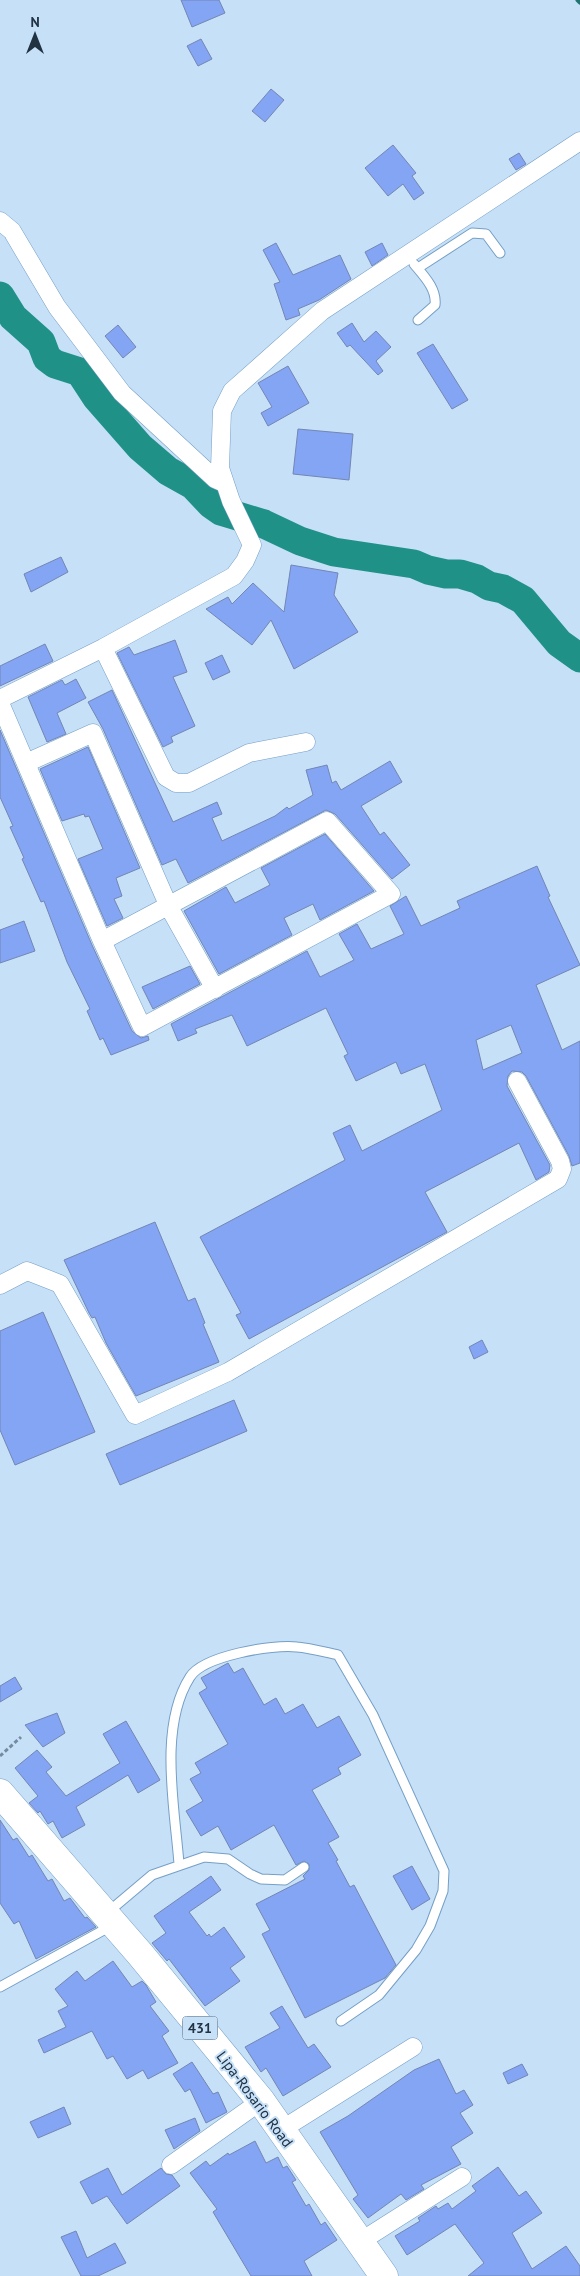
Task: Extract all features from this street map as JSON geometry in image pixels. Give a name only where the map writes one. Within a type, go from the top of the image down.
[{"type":"main road","name":"Lipa-Rosario Road","points":[[0,1793],[110,1920],[261,2101],[358,2242],[384,2276]]},
{"type":"street","points":[[0,698],[103,648],[234,576],[246,561],[252,545],[246,528],[231,501],[224,483],[219,448],[222,410],[232,392],[322,311],[413,262],[580,141]]},
{"type":"street","points":[[0,221],[12,231],[57,307],[122,393],[215,480],[224,483]]},
{"type":"street","points":[[103,648],[166,777],[176,782],[189,782],[249,753],[306,742]]},
{"type":"street","points":[[0,703],[102,941],[142,1027],[391,894],[327,821],[169,907],[102,941]]},
{"type":"street","points":[[26,763],[93,733],[169,907],[215,989]]},
{"type":"street","points":[[0,1285],[27,1271],[60,1284],[135,1415],[228,1372],[558,1179],[562,1169],[560,1161],[517,1081]]},
{"type":"street","points":[[281,2130],[413,2047]]},
{"type":"street","points":[[171,2165],[261,2101]]},
{"type":"street","points":[[358,2242],[462,2177]]},
{"type":"lane","points":[[418,320],[435,305],[436,296],[432,286],[413,262],[472,233],[486,234],[500,253]]},
{"type":"lane","points":[[179,1864],[170,1748],[178,1703],[190,1675],[221,1657],[258,1649],[296,1646],[338,1655],[373,1715],[444,1871],[443,1891],[430,1926],[416,1950],[379,1995],[341,2021]]},
{"type":"lane","points":[[0,1987],[110,1920],[152,1875],[179,1864],[204,1857],[228,1859],[250,1874],[269,1879],[285,1880],[304,1867]]},
{"type":"path","points":[[0,1756],[21,1737]]},
{"type":"building","points":[[181,0],[219,0],[225,13],[192,27]]},
{"type":"building","points":[[201,39],[212,59],[198,66],[187,46]]},
{"type":"building","points":[[271,89],[284,100],[265,122],[252,111]]},
{"type":"building","points":[[393,145],[416,173],[412,176],[424,193],[414,200],[403,184],[388,196],[365,168]]},
{"type":"building","points":[[519,153],[526,164],[516,170],[509,159]]},
{"type":"building","points":[[276,243],[293,275],[340,255],[351,279],[319,300],[298,309],[300,315],[286,320],[274,284],[280,282],[263,250]]},
{"type":"building","points":[[382,243],[388,255],[372,266],[365,252]]},
{"type":"building","points":[[352,323],[364,342],[376,331],[391,347],[376,361],[383,371],[378,375],[350,345],[347,347],[337,333]]},
{"type":"building","points":[[118,325],[136,347],[123,358],[105,336]]},
{"type":"building","points":[[433,344],[468,400],[452,409],[417,353]]},
{"type":"building","points":[[288,366],[309,403],[268,426],[261,413],[272,407],[258,383]]},
{"type":"building","points":[[298,429],[353,434],[349,480],[293,474]]},
{"type":"building","points":[[61,557],[68,572],[31,592],[24,574]]},
{"type":"building","points":[[291,565],[338,573],[334,595],[358,632],[294,669],[271,620],[252,645],[206,609],[228,597],[232,604],[253,583],[284,612]]},
{"type":"building","points":[[175,640],[187,672],[173,677],[195,726],[171,737],[173,742],[163,747],[117,653],[129,647],[134,655]]},
{"type":"building","points":[[45,644],[53,661],[0,686],[0,666]]},
{"type":"building","points":[[222,655],[230,672],[213,680],[205,663]]},
{"type":"building","points":[[76,679],[86,698],[57,713],[66,734],[47,742],[28,697],[62,680],[65,685]]},
{"type":"building","points":[[112,690],[173,822],[217,802],[222,814],[212,818],[222,841],[275,816],[287,807],[289,809],[313,795],[306,770],[327,765],[332,783],[336,781],[341,790],[390,761],[402,782],[361,806],[380,835],[384,832],[410,865],[392,879],[335,814],[326,810],[188,883],[176,859],[162,865],[103,729],[88,702]]},
{"type":"building","points":[[0,730],[92,945],[132,1031],[141,1038],[148,1036],[149,1040],[111,1055],[103,1038],[100,1040],[87,1011],[90,1009],[67,962],[44,901],[41,902],[22,859],[24,858],[10,827],[13,826],[0,797]]},
{"type":"building","points":[[88,747],[140,868],[116,878],[122,896],[114,899],[123,918],[107,926],[78,859],[103,849],[89,816],[85,817],[84,814],[62,821],[40,769]]},
{"type":"building","points":[[325,834],[374,891],[320,920],[313,904],[284,918],[292,935],[219,974],[184,911],[226,887],[235,903],[270,885],[261,868]]},
{"type":"building","points":[[537,866],[550,896],[548,897],[580,965],[536,985],[562,1050],[580,1041],[580,1163],[572,1166],[569,1156],[526,1076],[522,1072],[512,1071],[508,1076],[507,1086],[550,1165],[549,1172],[536,1180],[519,1143],[425,1192],[447,1232],[249,1339],[236,1315],[241,1313],[200,1237],[345,1160],[333,1133],[350,1125],[362,1151],[442,1110],[425,1064],[401,1074],[396,1062],[356,1081],[344,1056],[348,1054],[326,1008],[247,1046],[232,1015],[195,1029],[197,1033],[178,1041],[171,1024],[307,951],[320,977],[354,960],[339,934],[357,924],[371,949],[404,934],[390,906],[406,896],[421,926],[460,908],[457,901]],"holes":[[[511,1025],[522,1053],[483,1070],[476,1040]]]},
{"type":"building","points":[[24,921],[35,951],[0,963],[0,930]]},
{"type":"building","points":[[190,966],[200,984],[153,1009],[142,987]]},
{"type":"building","points":[[155,1222],[188,1301],[195,1298],[205,1323],[203,1324],[219,1362],[136,1396],[106,1343],[95,1317],[92,1318],[89,1313],[64,1260]]},
{"type":"building","points":[[43,1312],[95,1432],[15,1465],[0,1430],[0,1331]]},
{"type":"building","points":[[482,1340],[488,1352],[474,1359],[469,1347]]},
{"type":"building","points":[[234,1400],[247,1431],[120,1485],[106,1454]]},
{"type":"building","points":[[228,1663],[234,1673],[243,1668],[264,1705],[276,1698],[285,1714],[303,1704],[317,1728],[339,1716],[361,1755],[338,1768],[341,1774],[312,1790],[339,1837],[328,1843],[338,1860],[336,1861],[350,1887],[354,1885],[396,1965],[385,1978],[305,2018],[262,1934],[270,1930],[256,1904],[305,1879],[303,1876],[309,1870],[309,1864],[304,1861],[296,1865],[274,1825],[231,1850],[218,1826],[201,1836],[186,1811],[203,1801],[190,1779],[201,1773],[195,1763],[228,1744],[199,1693],[207,1688],[201,1678]]},
{"type":"building","points":[[15,1677],[22,1689],[0,1702],[0,1686]]},
{"type":"building","points":[[57,1713],[65,1733],[43,1747],[25,1725]]},
{"type":"building","points":[[126,1721],[160,1780],[138,1793],[128,1775],[76,1807],[85,1825],[62,1838],[53,1821],[48,1824],[40,1811],[38,1813],[29,1803],[38,1796],[15,1768],[37,1750],[52,1767],[46,1772],[66,1796],[120,1763],[103,1734]]},
{"type":"building","points":[[0,1820],[13,1840],[17,1838],[29,1857],[32,1855],[48,1881],[52,1879],[64,1901],[70,1898],[85,1918],[87,1917],[96,1927],[36,1959],[19,1921],[14,1924],[0,1903]]},
{"type":"building","points":[[412,1866],[430,1899],[412,1910],[393,1876]]},
{"type":"building","points":[[211,1876],[221,1890],[189,1912],[207,1936],[209,1934],[211,1937],[224,1927],[245,1957],[230,1968],[240,1981],[205,2006],[169,1959],[167,1961],[152,1943],[166,1933],[154,1916]]},
{"type":"building","points":[[113,1961],[132,1987],[142,1981],[146,1985],[156,2002],[150,2006],[169,2031],[162,2036],[178,2063],[148,2079],[143,2070],[127,2079],[113,2056],[107,2059],[92,2031],[44,2053],[38,2040],[66,2027],[58,2011],[68,2006],[55,1989],[77,1971],[85,1981]]},
{"type":"building","points":[[282,2006],[308,2048],[314,2044],[331,2067],[283,2096],[266,2068],[261,2072],[245,2047],[280,2028],[270,2013]]},
{"type":"building","points":[[439,2059],[456,2094],[464,2090],[473,2105],[460,2113],[473,2133],[451,2147],[461,2164],[421,2185],[424,2189],[406,2200],[401,2194],[368,2218],[353,2199],[358,2195],[320,2132],[348,2116],[414,2070]]},
{"type":"building","points":[[192,2062],[213,2094],[218,2092],[227,2112],[206,2123],[190,2089],[185,2092],[173,2074]]},
{"type":"building","points":[[522,2064],[528,2075],[508,2084],[503,2073]]},
{"type":"building","points":[[64,2107],[71,2124],[38,2138],[30,2122]]},
{"type":"building","points":[[195,2118],[200,2131],[174,2149],[165,2130]]},
{"type":"building","points":[[255,2141],[266,2163],[278,2157],[283,2168],[287,2166],[296,2180],[292,2182],[306,2206],[309,2204],[321,2225],[325,2222],[337,2240],[304,2261],[312,2276],[251,2276],[213,2212],[217,2209],[190,2173],[206,2161],[210,2166],[228,2153],[229,2155]]},
{"type":"building","points":[[498,2167],[519,2196],[526,2191],[542,2213],[512,2233],[532,2269],[566,2246],[580,2266],[580,2276],[468,2276],[484,2263],[455,2224],[407,2255],[395,2236],[420,2221],[418,2218],[436,2206],[438,2209],[448,2203],[452,2209],[476,2191],[472,2186]]},
{"type":"building","points":[[108,2168],[122,2195],[161,2168],[166,2174],[172,2175],[180,2186],[127,2224],[107,2196],[92,2204],[80,2182]]},
{"type":"building","points":[[76,2231],[87,2258],[115,2243],[126,2263],[98,2276],[81,2276],[61,2237]]},
{"type":"waterway","points":[[0,296],[13,317],[41,342],[47,358],[55,364],[80,372],[97,398],[140,447],[168,471],[193,485],[211,504],[221,511],[264,524],[300,541],[334,552],[414,564],[428,570],[446,574],[460,574],[477,579],[489,586],[503,589],[523,600],[559,643],[580,658]]}]
